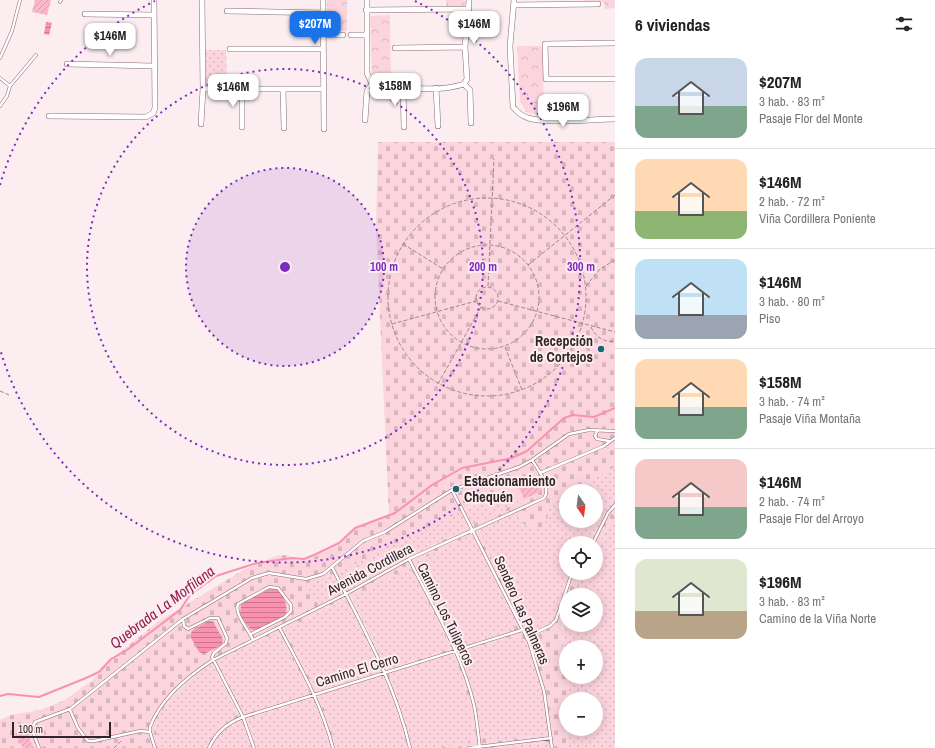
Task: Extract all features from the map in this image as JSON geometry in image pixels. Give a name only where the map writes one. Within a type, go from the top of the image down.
[{"type":"street","points":[[49,116],[148,116],[153,113],[155,108],[154,0]]},
{"type":"street","points":[[201,124],[203,89],[202,0]]},
{"type":"street","points":[[323,0],[324,129]]},
{"type":"street","points":[[367,0],[367,74],[372,84]]},
{"type":"street","points":[[372,84],[436,88],[455,87],[464,84],[467,79],[465,47],[469,0]]},
{"type":"street","points":[[598,4],[582,2],[514,3],[510,46],[513,107],[518,113],[527,118],[543,120],[615,119]]},
{"type":"street","points":[[366,10],[469,9]]},
{"type":"street","points":[[227,11],[323,12]]},
{"type":"street","points":[[85,14],[154,16]]},
{"type":"street","points":[[324,34],[343,35]]},
{"type":"street","points":[[351,35],[366,35]]},
{"type":"street","points":[[615,43],[546,44],[546,79],[615,79]]},
{"type":"street","points":[[395,48],[465,47]]},
{"type":"street","points":[[230,49],[324,49]]},
{"type":"street","points":[[66,64],[154,66]]},
{"type":"street","points":[[365,120],[367,91],[372,84]]},
{"type":"street","points":[[464,84],[470,90],[471,123]]},
{"type":"street","points":[[403,87],[404,127]]},
{"type":"street","points":[[436,88],[438,126]]},
{"type":"street","points":[[203,89],[324,89]]},
{"type":"street","points":[[242,89],[242,127]]},
{"type":"street","points":[[283,89],[284,128]]},
{"type":"lane","points":[[0,58],[12,31],[20,0]]},
{"type":"lane","points":[[0,106],[7,96],[10,86],[36,56]]},
{"type":"lane","points":[[0,78],[10,86]]},
{"type":"lane","points":[[597,431],[595,436],[597,439],[609,441]]},
{"type":"lane","points":[[39,748],[32,730],[35,722],[70,709],[183,619],[223,593],[257,576],[269,573],[302,578],[310,578],[323,574],[363,540],[385,532],[452,490],[507,472],[532,460],[569,434],[615,431]]},
{"type":"lane","points":[[532,460],[540,473],[604,446],[615,438]]},
{"type":"lane","name":"Avenida Cordillera","points":[[150,732],[152,722],[171,694],[195,672],[213,660],[346,594],[409,560],[544,498],[546,490],[540,473]]},
{"type":"lane","name":"Sendero Las Palmeras","points":[[452,490],[526,637],[544,691],[552,738],[552,748]]},
{"type":"lane","points":[[596,536],[608,513],[615,505]]},
{"type":"lane","name":"Camino Los Tuliperos","points":[[409,560],[455,650],[474,707],[480,747]]},
{"type":"lane","points":[[332,567],[386,672],[403,719],[410,748]]},
{"type":"lane","points":[[526,637],[550,626],[556,620],[570,580]]},
{"type":"lane","points":[[251,634],[285,617],[291,611],[291,605],[278,588],[269,587],[238,604],[236,608],[253,640]]},
{"type":"lane","points":[[183,619],[184,626],[188,630],[210,618],[219,620],[227,638],[226,643],[212,655],[213,660],[243,717],[254,748]]},
{"type":"lane","points":[[279,627],[314,694],[327,727],[333,748]]},
{"type":"lane","name":"Camino El Cerro","points":[[209,748],[214,738],[223,727],[243,717],[522,630]]},
{"type":"lane","points":[[70,709],[78,728],[88,741],[140,731],[150,732],[155,748]]},
{"type":"lane","points":[[469,748],[552,738]]},
{"type":"path","points":[[488,286],[494,159]]},
{"type":"path","points":[[528,265],[615,195]]},
{"type":"path","points":[[492,198],[508,200],[530,208],[550,220],[565,236],[579,260],[586,286],[583,325],[573,346],[560,364],[542,379],[522,390],[494,396],[475,396],[438,384],[418,368],[406,355],[391,325],[388,303],[389,283],[394,263],[403,244],[418,226],[438,211],[468,200],[492,198]]},
{"type":"path","points":[[403,244],[443,270]]},
{"type":"path","points":[[490,246],[511,251],[528,265],[538,286],[539,299],[537,312],[529,329],[522,336],[505,346],[486,349],[477,348],[461,342],[448,331],[437,312],[435,293],[443,270],[454,258],[468,249],[490,246]]},
{"type":"path","points":[[586,286],[600,269],[615,260]]},
{"type":"path","points":[[488,286],[496,291],[498,301]]},
{"type":"path","points":[[476,301],[478,291],[488,286]]},
{"type":"path","points":[[391,325],[476,301]]},
{"type":"path","points":[[476,301],[481,307],[491,308],[498,301]]},
{"type":"path","points":[[498,301],[583,325],[615,332]]},
{"type":"path","points":[[438,384],[481,307]]},
{"type":"path","points":[[591,326],[596,336],[603,340],[615,341]]},
{"type":"path","points":[[505,346],[522,390]]},
{"type":"path","points":[[0,391],[9,395]]},
{"type":"path","points":[[114,748],[127,734]]},
{"type":"green space","points":[[327,0],[347,0],[347,31],[328,31]]},
{"type":"green space","points":[[446,0],[465,0],[465,5],[463,7],[446,7]]},
{"type":"green space","points":[[584,0],[615,0],[615,8],[605,9],[604,2],[584,3]]},
{"type":"green space","points":[[390,15],[391,82],[379,83],[372,75],[370,16]]},
{"type":"green space","points":[[517,46],[544,46],[543,116],[526,112],[520,101]]},
{"type":"green space","points":[[205,50],[226,50],[227,84],[206,85]]},
{"type":"green space","points":[[378,142],[615,142],[615,467],[585,484],[559,484],[559,498],[547,505],[547,519],[545,524],[538,529],[526,526],[515,513],[478,530],[528,633],[551,625],[556,619],[559,608],[559,632],[562,632],[562,640],[559,640],[559,684],[570,684],[568,692],[559,692],[559,736],[567,736],[567,748],[550,748],[548,742],[495,748],[435,748],[466,744],[476,734],[463,679],[453,653],[389,673],[412,748],[407,748],[397,712],[383,675],[318,695],[328,717],[336,748],[329,748],[325,729],[311,698],[246,719],[255,748],[252,748],[241,719],[224,728],[210,748],[207,748],[216,732],[229,720],[239,714],[212,664],[188,681],[164,707],[156,724],[156,730],[162,748],[0,748],[0,720],[11,715],[40,710],[63,701],[92,681],[110,660],[159,621],[245,569],[276,556],[286,555],[299,560],[312,558],[336,546],[358,526],[389,516],[376,227]],"holes":[[[512,488],[519,502],[471,525],[464,509]],[[460,512],[468,527],[346,591],[336,573]],[[473,534],[517,620],[513,632],[458,647],[414,563]],[[410,567],[451,648],[387,670],[351,597]],[[333,574],[342,593],[319,604],[306,585]],[[345,598],[382,671],[317,692],[285,630]],[[278,632],[310,694],[244,715],[216,661]],[[513,636],[526,641],[541,683],[549,728],[543,735],[490,742],[482,736],[474,698],[460,652]]]},
{"type":"green space","points":[[615,467],[615,503],[603,523],[603,484],[585,484]]},
{"type":"green space","points":[[512,488],[519,502],[472,525],[464,510]]},
{"type":"green space","points":[[559,498],[559,528],[600,528],[595,536],[559,536],[559,580],[566,580],[564,588],[559,588],[559,608],[556,619],[551,625],[528,633],[478,530],[513,514],[517,515],[522,522],[549,511],[547,505]]},
{"type":"green space","points":[[615,503],[615,516],[603,536],[595,536],[600,528],[603,528],[603,523]]},
{"type":"green space","points":[[460,511],[468,527],[346,591],[336,573]]},
{"type":"green space","points":[[615,516],[615,748],[567,748],[567,736],[603,736],[603,692],[567,692],[570,684],[603,684],[603,640],[563,640],[562,632],[603,632],[603,588],[574,588],[578,580],[603,580],[603,536]]},
{"type":"green space","points":[[473,533],[517,620],[513,632],[458,647],[414,563]]},
{"type":"green space","points":[[410,567],[451,648],[387,670],[351,596]]},
{"type":"green space","points":[[333,574],[343,593],[319,604],[305,585]]},
{"type":"green space","points":[[566,580],[578,580],[574,588],[564,588]]},
{"type":"green space","points":[[346,598],[382,671],[317,692],[285,630]]},
{"type":"green space","points":[[278,632],[310,694],[244,715],[216,661]]},
{"type":"green space","points":[[513,636],[526,641],[541,683],[549,728],[543,735],[490,742],[482,736],[474,698],[460,652]]},
{"type":"green space","points":[[453,652],[463,679],[476,734],[467,744],[435,748],[412,748],[389,673]]},
{"type":"green space","points":[[212,664],[239,715],[220,727],[207,748],[162,748],[156,730],[156,724],[164,707],[196,674]]},
{"type":"green space","points":[[383,675],[397,712],[407,748],[336,748],[328,717],[318,695]]},
{"type":"green space","points":[[312,698],[325,729],[329,748],[255,748],[246,719]]},
{"type":"green space","points":[[241,719],[252,748],[210,748],[224,728]]},
{"type":"green space","points":[[549,742],[550,748],[495,748]]},
{"type":"shaded area","points":[[46,22],[52,23],[49,35],[44,34]]},
{"type":"shaded area","points":[[274,587],[280,592],[284,599],[286,614],[265,627],[251,630],[240,615],[241,604]]},
{"type":"shaded area","points":[[208,621],[213,621],[223,640],[222,645],[204,654],[199,652],[190,636],[192,631]]},
{"type":"building","points":[[35,0],[51,0],[47,15],[32,12]]},
{"type":"building","points":[[536,477],[542,491],[524,499],[518,485]]},
{"type":"building","points":[[24,729],[34,748],[23,748],[15,734]]},
{"type":"waterway","name":"Quebrada La Morfilana","points":[[0,696],[8,694],[39,697],[99,672],[111,659],[127,650],[180,610],[190,595],[216,576],[257,563],[292,558],[304,559],[314,555],[339,543],[355,528],[395,513],[432,485],[462,468],[512,458],[527,451],[564,418],[573,415],[594,417],[615,408]]},
{"type":"place","name":"Recepción de Cortejos","points":[[601,349]]},
{"type":"place","name":"Estacionamiento Chequén","points":[[456,489]]}]
